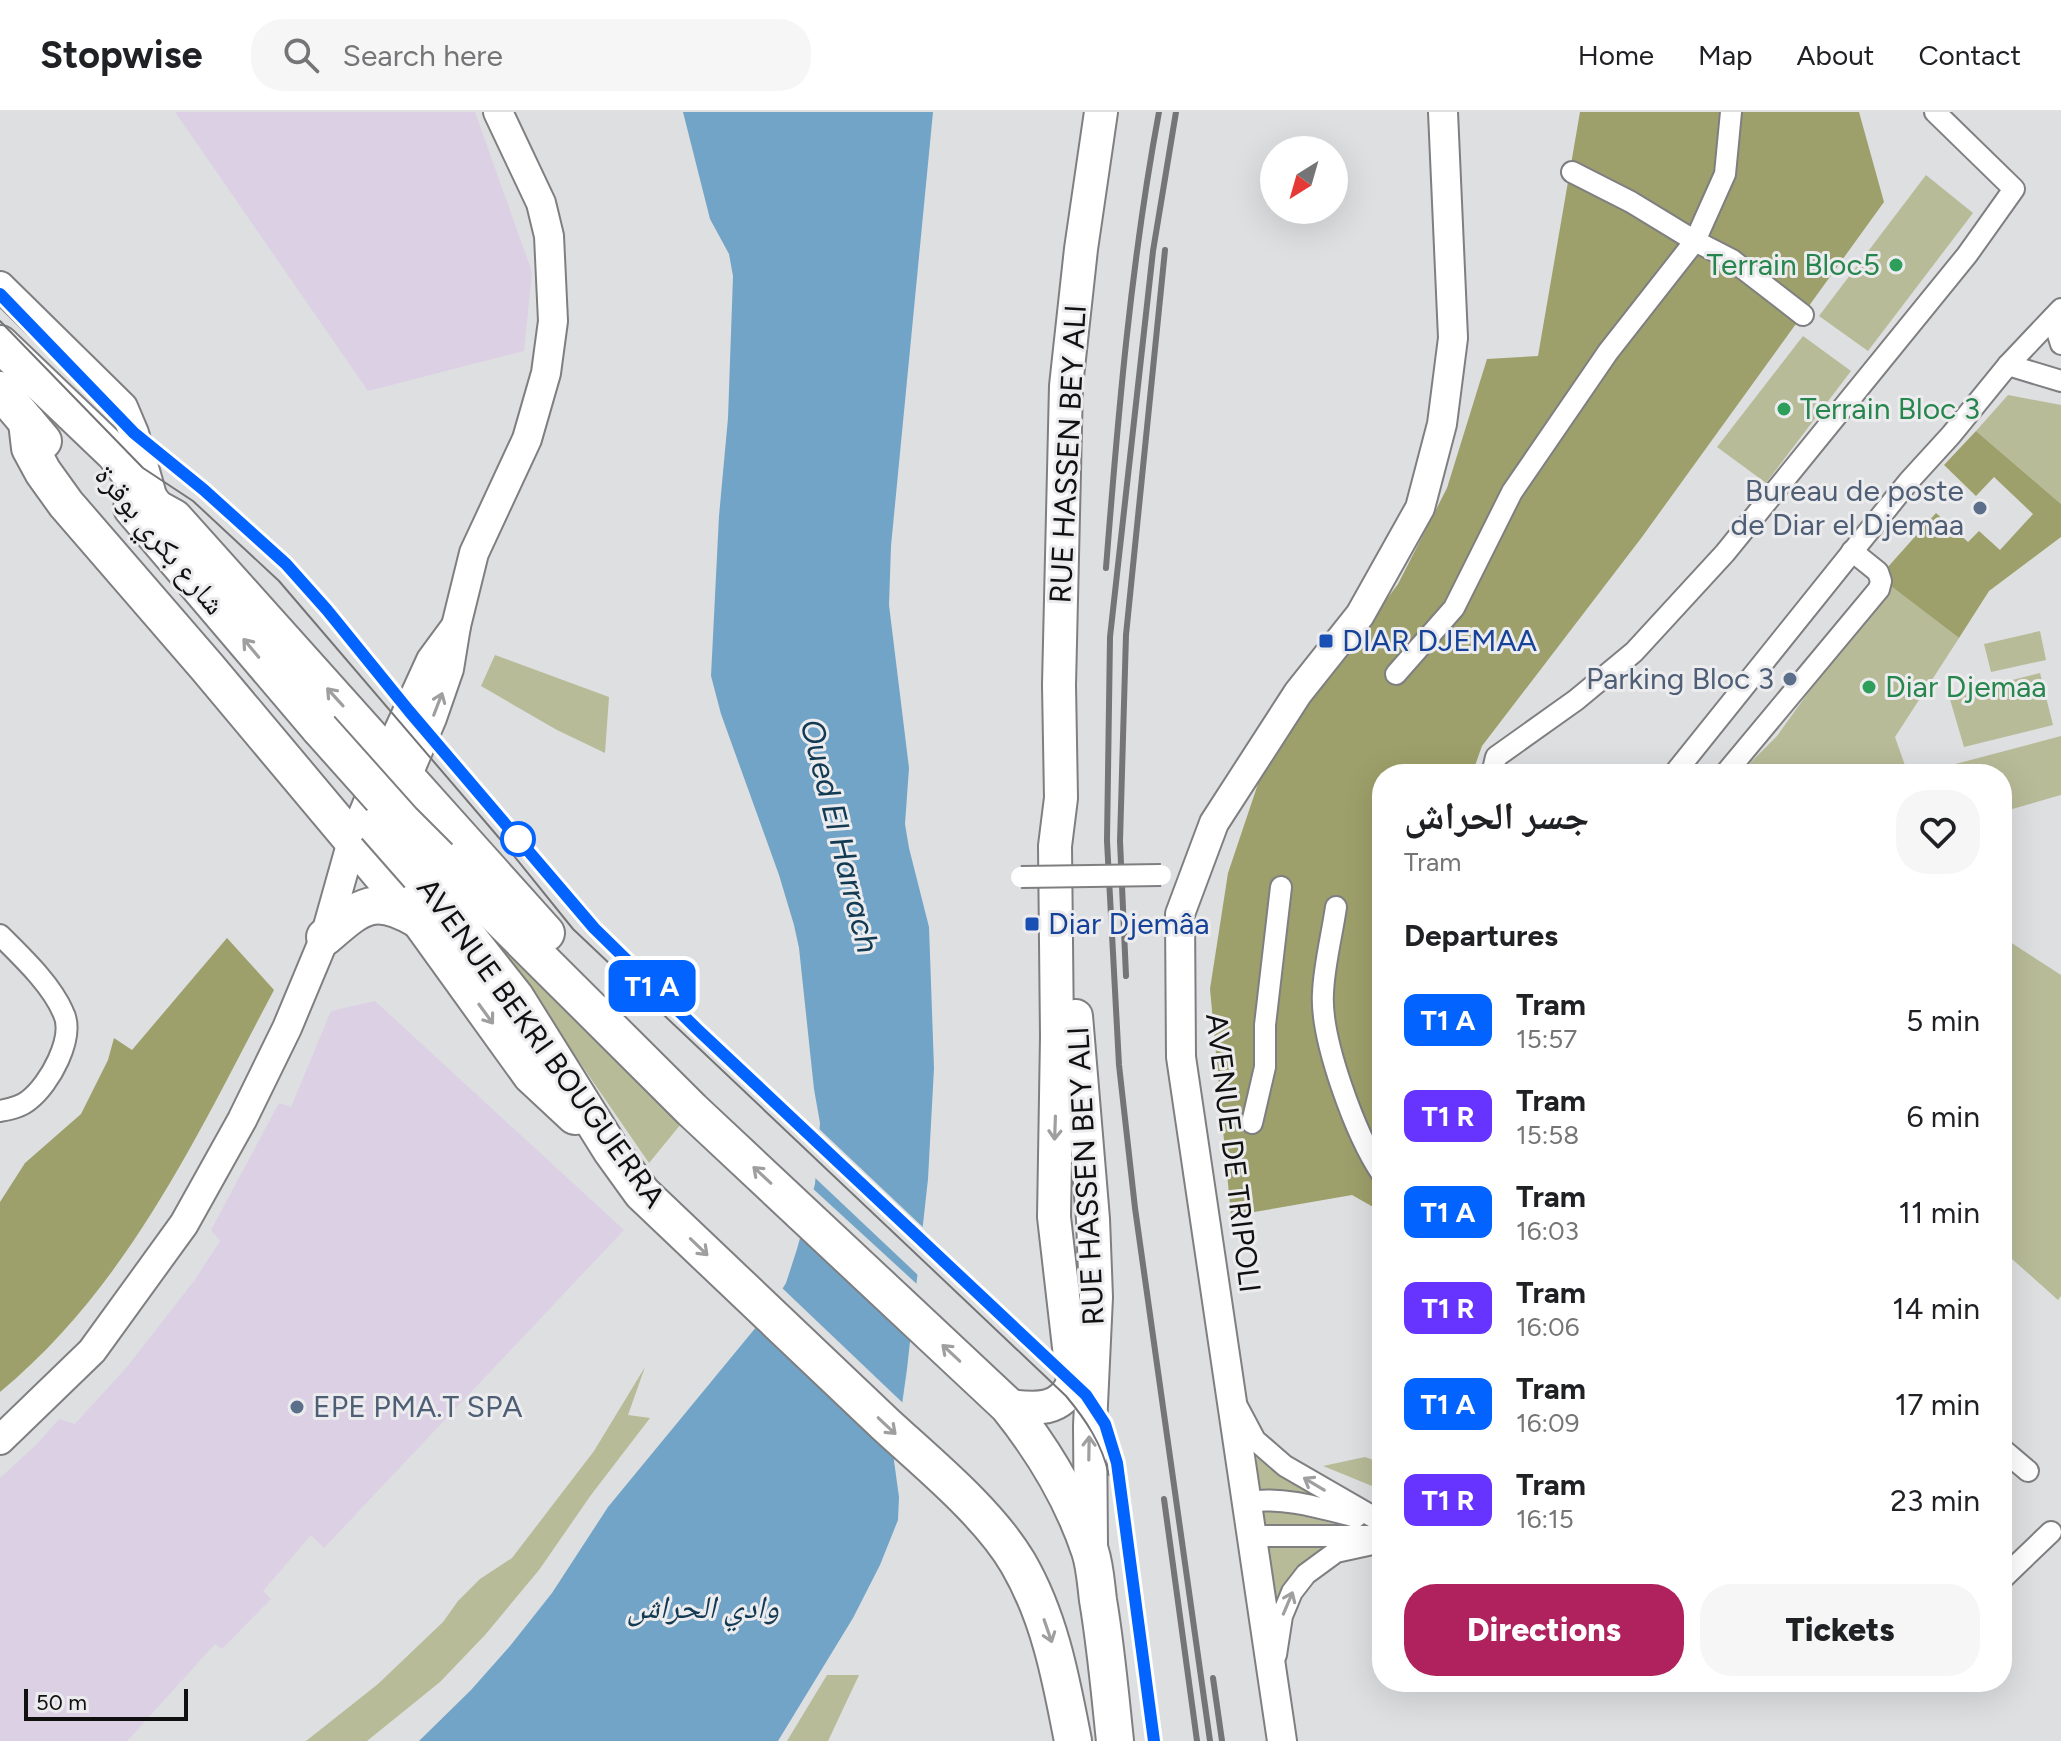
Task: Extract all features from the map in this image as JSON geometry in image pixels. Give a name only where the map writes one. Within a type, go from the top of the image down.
[{"type":"highway","points":[[0,344],[115,454],[156,508],[174,518],[398,774],[537,923],[630,1029],[692,1110]]},
{"type":"highway","name":"شارع بكري بوقرة","points":[[0,351],[312,739]]},
{"type":"highway","name":"AVENUE BEKRI BOUGUERRA","points":[[1,392],[429,866],[1008,1406],[1058,1475],[1091,1554],[1115,1741]]},
{"type":"highway","points":[[27,422],[30,448],[66,504],[420,921],[531,1075],[611,1150]]},
{"type":"highway","points":[[362,852],[362,833],[383,791],[393,788],[398,774]]},
{"type":"highway","name":"AVENUE BEKRI BOUGUERRA","points":[[429,866],[611,1150],[642,1193],[959,1494],[1016,1560],[1037,1600],[1049,1634],[1059,1667],[1073,1741]]},
{"type":"highway","points":[[325,937],[358,910],[375,904],[399,909],[420,921]]},
{"type":"main road","points":[[398,774],[441,695],[474,553],[527,439],[546,373],[553,321],[549,236],[541,203],[498,112]]},
{"type":"main road","name":"RUE HASSEN BEY ALI","points":[[1008,1406],[1039,1409],[1053,1406],[1066,1396],[1073,1382],[1054,1217],[1057,1037],[1055,846],[1061,798],[1059,685],[1066,386],[1081,249],[1101,112]]},
{"type":"main road","name":"AVENUE DE TRIPOLI","points":[[1282,1741],[1181,1057],[1180,914],[1214,823],[1298,693],[1360,615],[1420,508],[1442,424],[1453,338],[1443,112]]},
{"type":"main road","points":[[0,286],[123,407],[156,508]]},
{"type":"main road","name":"RUE HASSEN BEY ALI","points":[[1061,798],[1068,823],[1077,1037],[1094,1244],[1095,1344],[1089,1459],[1091,1554]]},
{"type":"main road","points":[[0,1440],[92,1351],[184,1224],[242,1120],[281,1041],[362,852]]},
{"type":"street","points":[[1396,674],[1454,608],[1512,492],[1608,352],[1695,241],[1725,174],[1731,112]]},
{"type":"street","points":[[1494,764],[1496,757],[1576,700],[1634,652],[1725,553],[1967,255],[2014,189],[1935,112]]},
{"type":"street","points":[[1572,172],[1732,260],[1803,315]]},
{"type":"street","points":[[2057,314],[2061,344]]},
{"type":"street","points":[[1682,764],[1852,551],[2008,365],[2057,314]]},
{"type":"street","points":[[2008,365],[2061,381]]},
{"type":"street","points":[[1733,764],[1879,589],[1881,581],[1878,572],[1852,551]]},
{"type":"street","points":[[1021,877],[1161,875]]},
{"type":"street","points":[[1252,1123],[1265,1067],[1265,1025],[1281,887]]},
{"type":"street","points":[[1336,907],[1322,995],[1331,1053],[1372,1160]]},
{"type":"street","points":[[0,935],[29,965],[64,1012],[66,1022],[62,1047],[52,1072],[40,1089],[27,1102],[0,1111]]},
{"type":"street","points":[[1231,1393],[1255,1440],[1285,1466],[1372,1518]]},
{"type":"street","points":[[2012,1457],[2028,1471]]},
{"type":"street","points":[[1247,1502],[1262,1500],[1316,1507],[1372,1521]]},
{"type":"street","points":[[2012,1569],[2051,1532]]},
{"type":"street","points":[[1252,1539],[1266,1536],[1372,1539]]},
{"type":"street","points":[[1273,1679],[1282,1616],[1292,1592],[1306,1574],[1336,1552],[1372,1542]]},
{"type":"shaded area","points":[[175,112],[475,112],[532,272],[524,351],[368,391]]},
{"type":"shaded area","points":[[375,1001],[624,1230],[324,1548],[311,1535],[263,1591],[271,1599],[222,1649],[215,1644],[127,1741],[0,1741],[0,1478],[59,1419],[75,1424],[126,1368],[194,1281],[220,1241],[211,1230],[279,1103],[291,1107],[331,1011]]},
{"type":"green space","points":[[1580,112],[1859,112],[1884,202],[1642,537],[1482,746],[1476,764],[1372,764],[1372,1206],[1352,1195],[1231,1216],[1210,989],[1228,873],[1266,760],[1398,584],[1447,488],[1487,359],[1538,356]]},
{"type":"green space","name":"Terrain Bloc5","points":[[1926,175],[1973,213],[1868,351],[1819,316]]},
{"type":"green space","name":"Terrain Bloc 3","points":[[1803,336],[1851,371],[1766,483],[1717,447]]},
{"type":"green space","points":[[2008,395],[2061,405],[2061,504],[1976,431]]},
{"type":"green space","points":[[1976,431],[2061,504],[2061,537],[1989,591],[1959,638],[1879,577],[1936,513],[1968,542],[1979,531],[2000,550],[2033,514],[1994,477],[1976,496],[1944,465]]},
{"type":"green space","name":"Diar Djemaa","points":[[1887,583],[1959,638],[1895,737],[1904,764],[1749,764],[1777,736]]},
{"type":"green space","points":[[2040,631],[2046,660],[1991,672],[1984,644]]},
{"type":"green space","points":[[495,655],[609,697],[605,753],[557,730],[481,686]]},
{"type":"green space","points":[[2040,673],[2053,725],[1964,747],[1949,696]]},
{"type":"green space","points":[[2061,736],[2061,795],[2012,809],[2012,764],[1955,764]]},
{"type":"green space","points":[[444,879],[681,1124],[649,1163],[554,1025]]},
{"type":"green space","points":[[227,938],[274,990],[187,1153],[123,1256],[46,1350],[0,1392],[0,1202],[25,1163],[81,1114],[108,1060],[114,1038],[132,1050]]},
{"type":"green space","points":[[2012,943],[2061,975],[2061,1296],[2058,1300],[2012,1259]]},
{"type":"green space","points":[[645,1367],[628,1415],[650,1418],[539,1570],[485,1635],[440,1682],[367,1741],[306,1741],[378,1684],[443,1622],[480,1579],[512,1558],[594,1451]]},
{"type":"green space","points":[[1256,1447],[1332,1503],[1258,1493]]},
{"type":"green space","points":[[1365,1457],[1372,1459],[1372,1486],[1323,1466]]},
{"type":"green space","points":[[1263,1506],[1335,1524],[1265,1532]]},
{"type":"green space","points":[[1265,1545],[1323,1546],[1272,1604]]},
{"type":"green space","points":[[827,1675],[859,1675],[828,1741],[787,1741]]},
{"type":"water","name":"وادي الحراش","points":[[683,112],[933,112],[891,546],[889,605],[909,768],[905,824],[929,927],[934,1068],[928,1179],[894,1461],[899,1497],[898,1520],[880,1565],[853,1618],[778,1741],[419,1741],[510,1646],[552,1593],[608,1507],[766,1315],[786,1283],[815,1184],[820,1123],[799,948],[779,875],[721,714],[711,676],[719,516],[728,418],[733,276],[729,254],[710,219]]},
{"type":"pier","points":[[816,1126],[926,1230],[920,1277],[812,1175]]},
{"type":"pier","points":[[810,1186],[919,1286],[913,1343],[797,1234]]},
{"type":"pier","points":[[780,1286],[905,1405],[898,1460],[752,1324]]},
{"type":"tram line","points":[[0,294],[134,433],[204,490],[286,564],[594,928],[1086,1395],[1105,1424],[1117,1463],[1154,1741]]},
{"type":"tram line","points":[[0,294],[134,433],[204,490],[286,564],[594,928],[1086,1395],[1105,1424],[1117,1463],[1154,1741]]},
{"type":"tram line","points":[[0,321],[143,468],[193,501],[279,581],[573,929],[1066,1396],[1092,1433],[1109,1475]]},
{"type":"railway","points":[[1106,568],[1133,282],[1159,112]]},
{"type":"railway","points":[[1176,112],[1153,251],[1110,637],[1107,841],[1119,1065],[1135,1208],[1210,1741]]},
{"type":"railway","points":[[1126,976],[1120,841],[1126,635],[1165,250]]},
{"type":"railway","points":[[1164,1499],[1197,1741]]},
{"type":"railway","points":[[1213,1678],[1222,1741]]},
{"type":"place","name":"Terrain Bloc5","points":[[1896,265]]},
{"type":"place","name":"Terrain Bloc 3","points":[[1784,409]]},
{"type":"place","name":"Bureau de poste de Diar el Djemaa","points":[[1980,508]]},
{"type":"place","name":"DIAR DJEMAA","points":[[1326,641]]},
{"type":"place","name":"Parking Bloc 3","points":[[1790,679]]},
{"type":"place","name":"Diar Djemaa","points":[[1869,687]]},
{"type":"place","name":"Diar Djemâa","points":[[1032,924]]},
{"type":"place","name":"EPE PMA.T SPA","points":[[297,1407]]},
{"type":"water label","name":"Oued El Harrach","points":[[840,836]]}]
